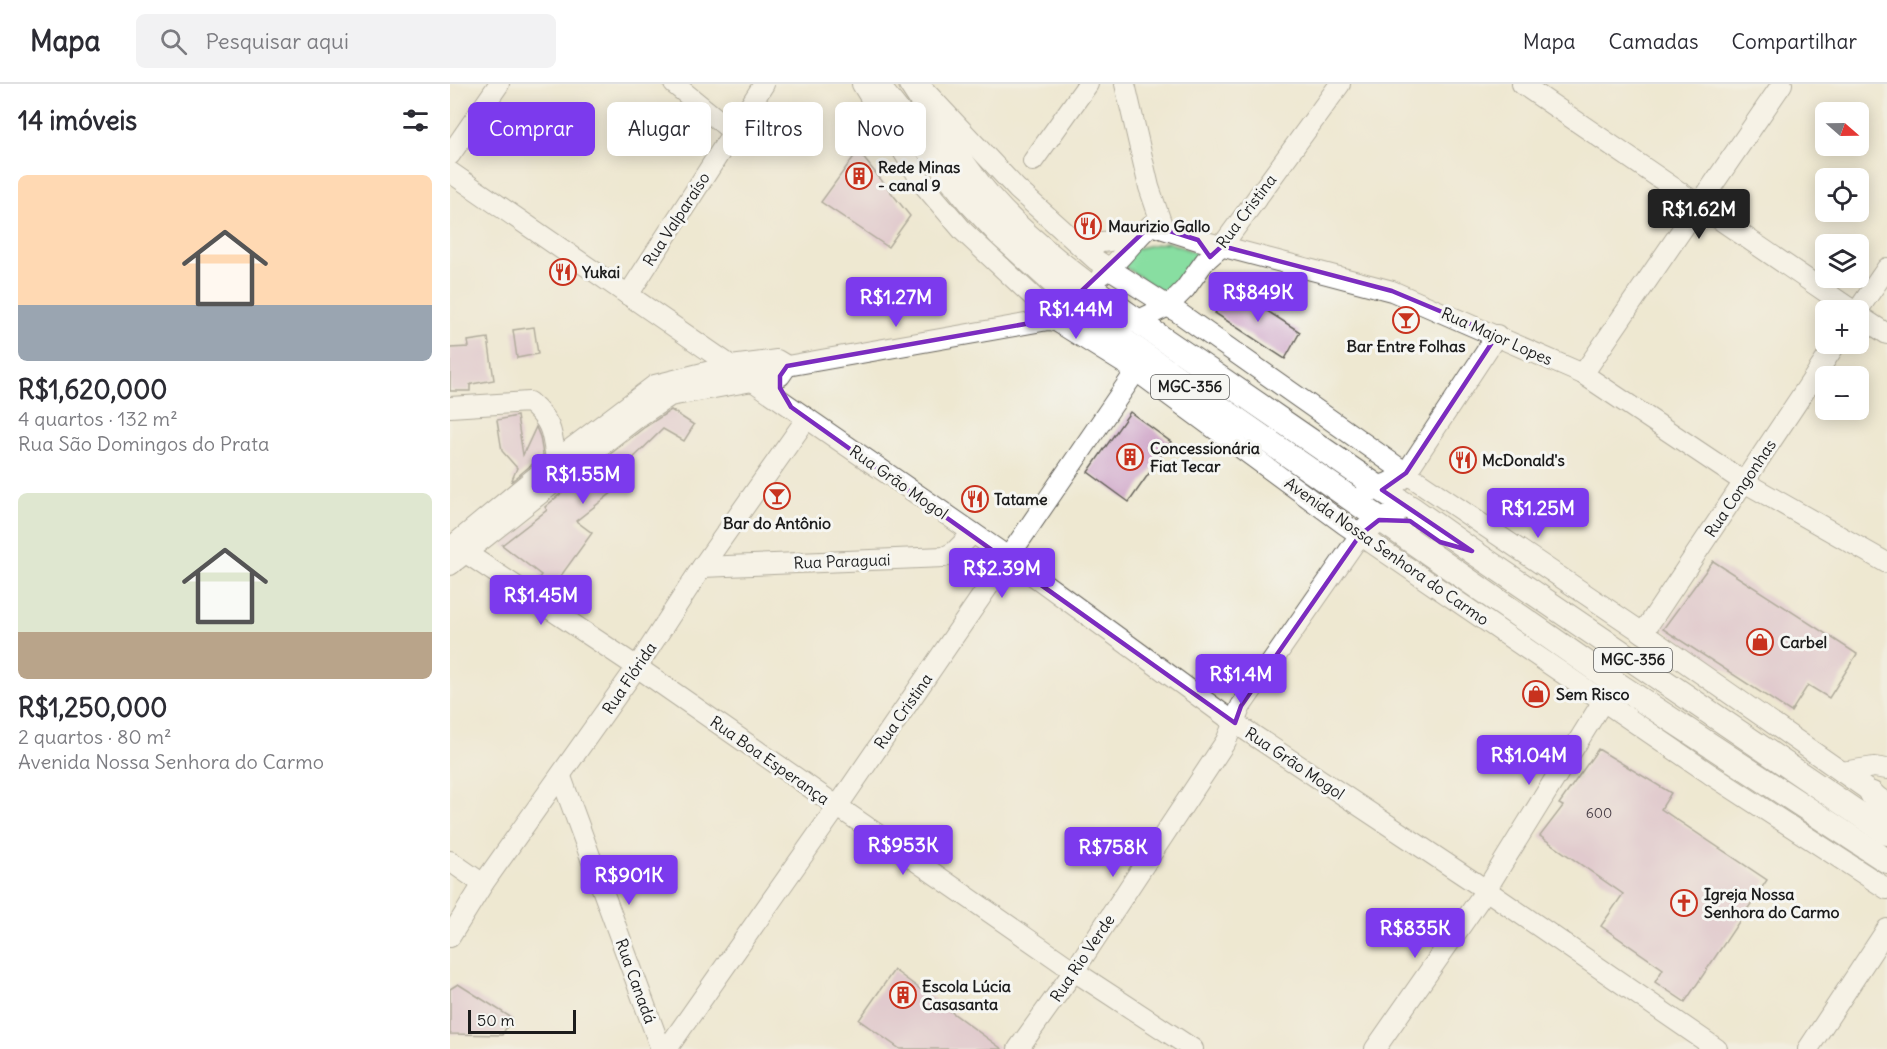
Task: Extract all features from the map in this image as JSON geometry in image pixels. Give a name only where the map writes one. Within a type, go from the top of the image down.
[{"type":"main road","name":"Avenida Nossa Senhora do Carmo","points":[[876,84],[969,201],[1001,235],[1080,292],[1137,321],[1887,833]]},
{"type":"main road","name":"Avenida Nossa Senhora do Carmo","points":[[911,84],[949,142],[998,206],[1080,292],[1096,321],[1614,682],[1887,861]]},
{"type":"main road","points":[[1284,453],[1313,461],[1356,486],[1366,489],[1379,488],[1399,480],[1406,473]]},
{"type":"main road","points":[[1360,535],[1379,520],[1391,517],[1410,521],[1440,542],[1472,551]]},
{"type":"main road","points":[[1880,799],[1887,813]]},
{"type":"street","points":[[450,155],[499,84]]},
{"type":"street","points":[[674,84],[723,124]]},
{"type":"street","name":"Rua Valparaíso","points":[[752,102],[764,84]]},
{"type":"street","name":"Avenida Nossa Senhora do Carmo","points":[[862,84],[923,184],[964,232],[1033,296],[1056,321],[1136,371],[1360,535],[1710,774],[1887,889]]},
{"type":"street","name":"MGC-356","points":[[918,84],[1017,189],[1096,260],[1168,306],[1406,473],[1643,633],[1880,799]]},
{"type":"street","points":[[1033,161],[1088,84]]},
{"type":"street","points":[[1056,321],[1080,292],[1110,268],[1151,229],[1149,187],[1125,84]]},
{"type":"street","name":"Rua Cristina","points":[[1137,321],[1168,306],[1185,289],[1205,261],[1222,246],[1340,84]]},
{"type":"street","points":[[1522,84],[1837,300]]},
{"type":"street","points":[[1583,374],[1782,84]]},
{"type":"street","name":"Rua Valparaíso","points":[[628,295],[723,148]]},
{"type":"street","name":"Rua Grão Mogol","points":[[450,172],[1008,557],[1235,723],[1486,890],[1717,1049]]},
{"type":"street","points":[[1074,240],[1092,244],[1111,242],[1151,229]]},
{"type":"street","name":"Rua Major Lopes","points":[[1151,229],[1392,291],[1583,374],[1744,482],[1887,563]]},
{"type":"street","points":[[1198,240],[1205,250],[1205,261]]},
{"type":"street","points":[[1865,300],[1887,268]]},
{"type":"street","points":[[1012,328],[1034,309],[1033,296]]},
{"type":"street","points":[[458,550],[638,417],[670,396],[752,382],[784,371],[1048,320],[1137,321]]},
{"type":"street","points":[[1869,322],[1887,334]]},
{"type":"street","points":[[1406,473],[1497,335]]},
{"type":"street","name":"Rua Congonhas","points":[[1643,633],[1829,354]]},
{"type":"street","points":[[450,565],[458,550],[556,459],[655,385],[731,366],[777,360],[784,371],[780,388],[799,412]]},
{"type":"street","name":"Rua Cristina","points":[[667,1049],[837,807],[1136,371]]},
{"type":"street","points":[[450,407],[529,402],[544,415],[552,432],[556,459]]},
{"type":"street","name":"Rua Flórida","points":[[450,937],[483,884],[637,667],[799,412]]},
{"type":"street","points":[[552,432],[579,442],[603,444]]},
{"type":"street","name":"Rua Paraguai","points":[[702,567],[944,557],[954,552],[973,533]]},
{"type":"street","name":"Rua Rio Verde","points":[[1018,1049],[1074,971],[1226,741],[1241,706],[1360,535]]},
{"type":"street","name":"Rua Boa Esperança","points":[[458,550],[637,667],[1074,971],[1193,1049]]},
{"type":"street","points":[[1375,1049],[1486,890],[1603,701]]},
{"type":"street","points":[[1842,772],[1874,767],[1887,769]]},
{"type":"street","name":"Rua Canadá","points":[[561,777],[661,1049]]},
{"type":"street","points":[[450,861],[483,884]]},
{"type":"street","points":[[1808,1049],[1887,929]]},
{"type":"highlighted area","points":[[1151,225],[1198,240],[1210,257],[1222,246],[1392,291],[1497,335],[1406,473],[1382,490],[1472,551],[1440,542],[1410,521],[1379,520],[1360,535],[1241,706],[1235,723],[791,407],[780,388],[780,376],[787,366],[1048,320],[1096,321],[1073,299]]},
{"type":"green space","points":[[1167,242],[1200,254],[1167,295],[1119,263],[1134,249]]},
{"type":"building","name":"Rede Minas - canal 9","points":[[854,156],[862,156],[910,216],[888,247],[821,202]]},
{"type":"building","points":[[1233,289],[1300,332],[1285,359],[1215,313]]},
{"type":"building","points":[[534,327],[538,354],[517,358],[513,330]]},
{"type":"building","points":[[488,338],[494,380],[472,384],[470,391],[450,391],[450,348],[469,347],[468,341]]},
{"type":"building","points":[[671,410],[694,425],[684,441],[663,429],[621,470],[628,480],[576,521],[592,533],[552,588],[539,578],[541,575],[502,545],[547,510],[545,507],[582,476],[645,427]]},
{"type":"building","name":"Concessionária Fiat Tecar","points":[[1130,412],[1171,442],[1129,502],[1088,472]]},
{"type":"building","points":[[517,416],[523,455],[536,427],[543,455],[511,482],[517,468],[502,451],[497,420]]},
{"type":"building","name":"Carbel","points":[[1713,561],[1857,654],[1829,698],[1808,685],[1791,712],[1663,629]]},
{"type":"building","points":[[1598,749],[1671,793],[1661,809],[1767,880],[1685,1002],[1655,982],[1663,969],[1601,926],[1623,894],[1540,836],[1563,806],[1559,804]]},
{"type":"building","name":"Escola Lúcia Casasanta","points":[[894,970],[1002,1049],[900,1049],[859,1020]]},
{"type":"building","points":[[458,984],[512,1018],[502,1035],[450,1034],[450,989]]},
{"type":"place","name":"Rede Minas - canal 9","points":[[859,176]]},
{"type":"place","name":"Maurizio Gallo","points":[[1088,226]]},
{"type":"place","name":"Yukai","points":[[563,272]]},
{"type":"place","name":"Bar Entre Folhas","points":[[1406,320]]},
{"type":"place","name":"Concessionária Fiat Tecar","points":[[1130,457]]},
{"type":"place","name":"McDonald's","points":[[1463,460]]},
{"type":"place","name":"Bar do Antônio","points":[[777,496]]},
{"type":"place","name":"Tatame","points":[[975,499]]},
{"type":"place","name":"Carbel","points":[[1760,642]]},
{"type":"place","name":"Sem Risco","points":[[1536,694]]},
{"type":"place","name":"Igreja Nossa Senhora do Carmo","points":[[1684,903]]},
{"type":"place","name":"Escola Lúcia Casasanta","points":[[903,995]]}]
